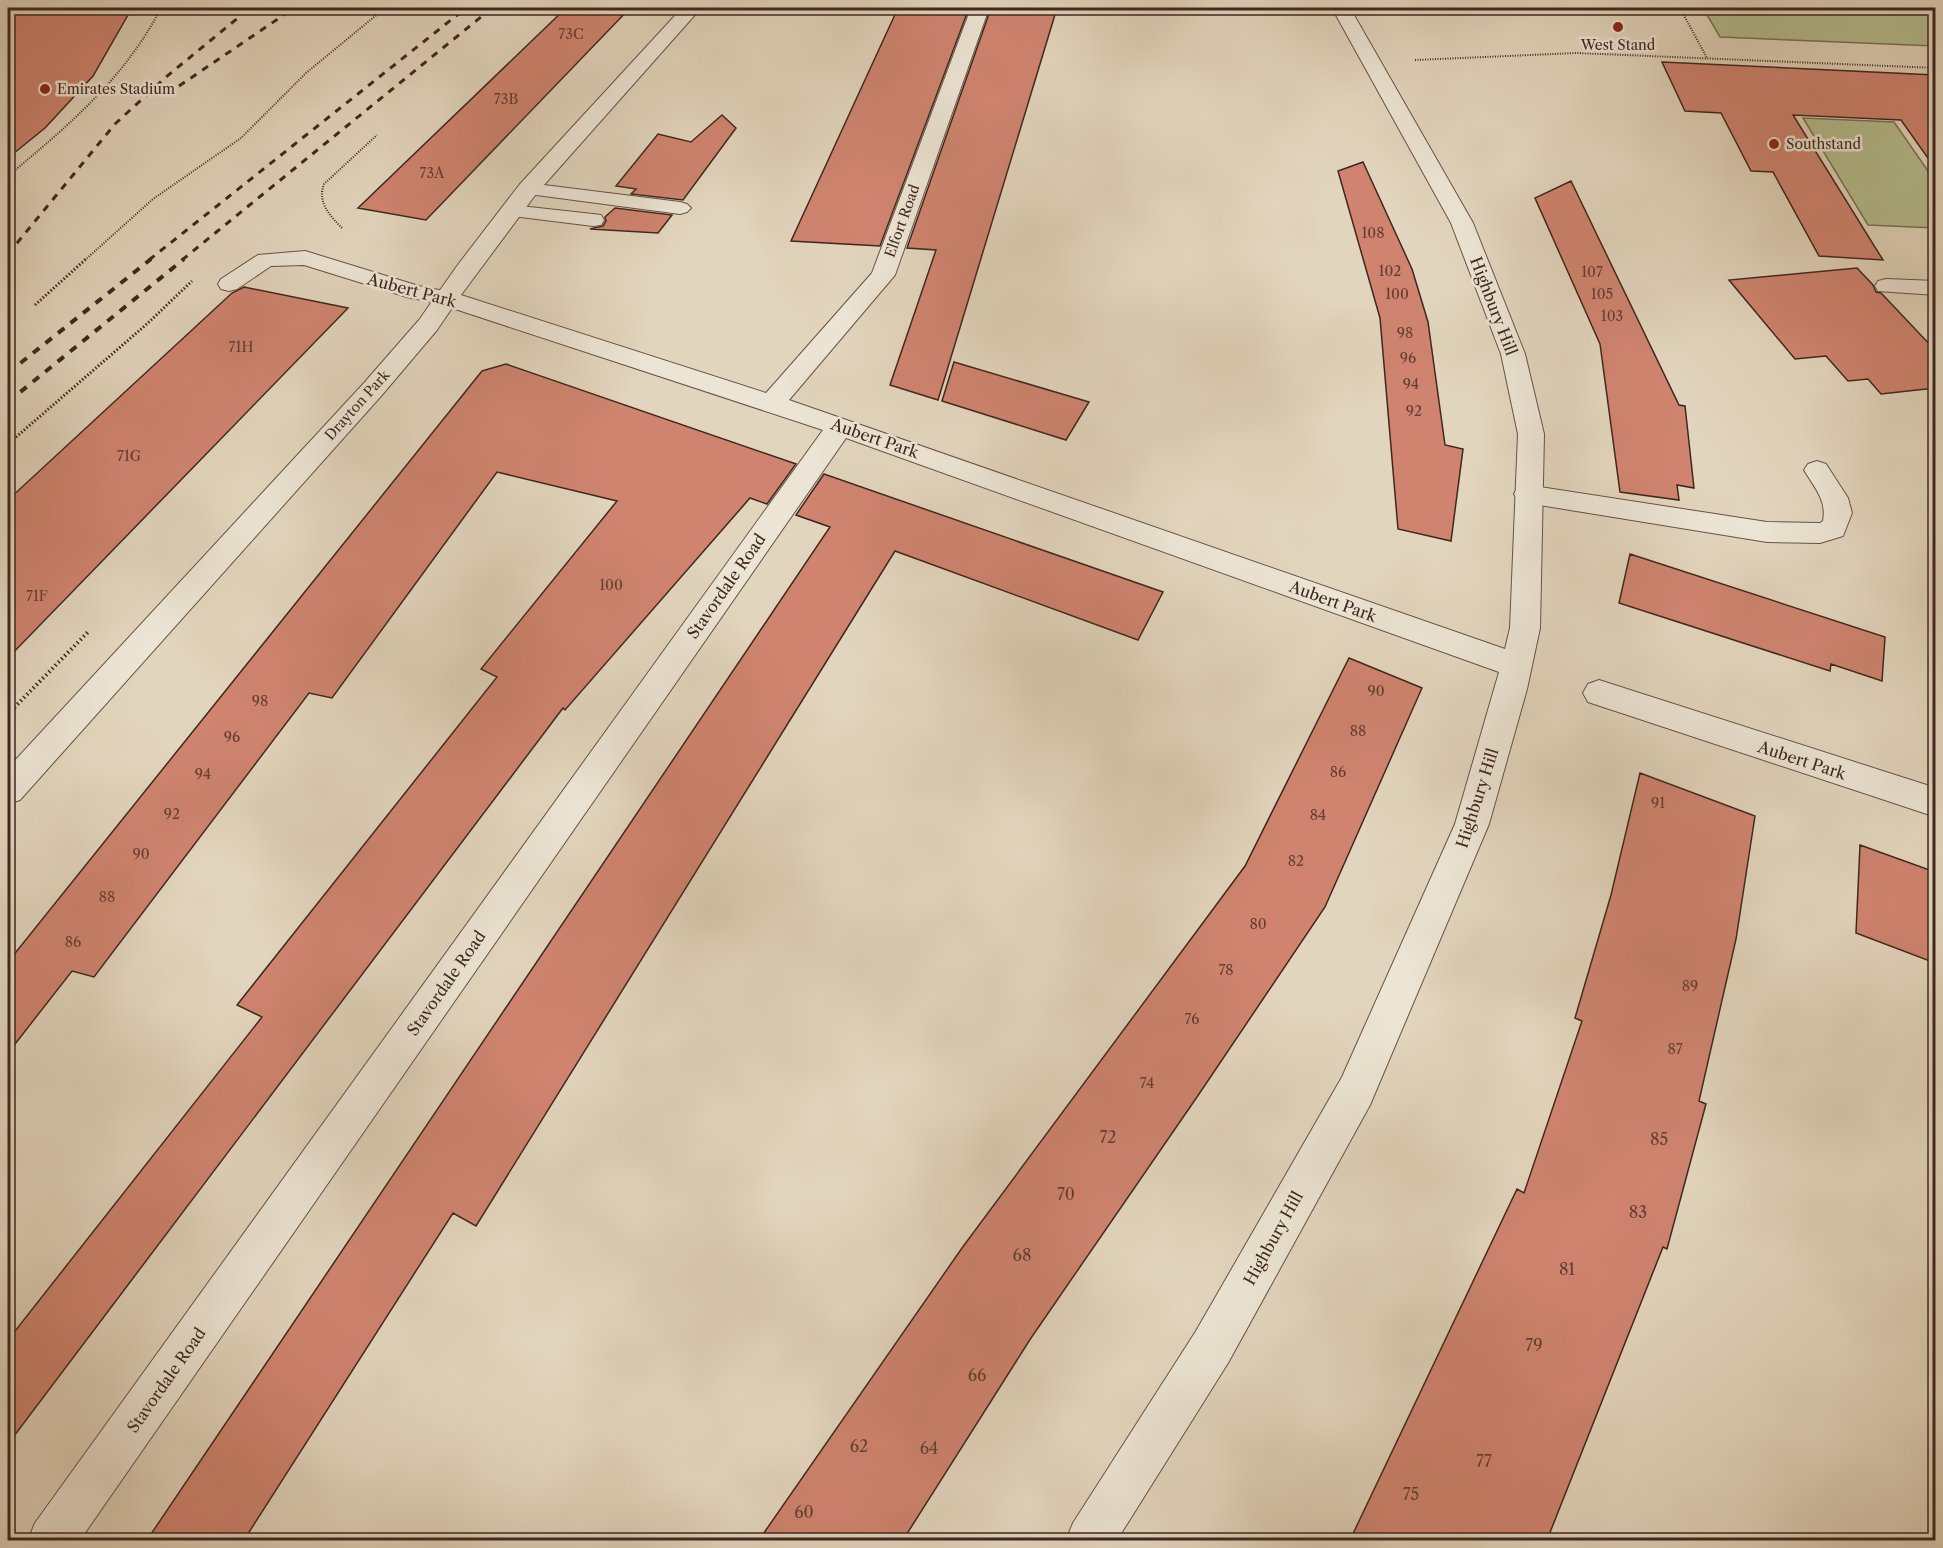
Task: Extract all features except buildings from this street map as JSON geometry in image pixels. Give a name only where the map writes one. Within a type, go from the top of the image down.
[{"type":"street","name":"Drayton Park","points":[[8,790],[373,389],[428,324],[528,189],[692,8]]},
{"type":"street","name":"Elfort Road","points":[[772,403],[882,275],[980,8]]},
{"type":"street","name":"Highbury Hill","points":[[1089,1540],[1212,1347],[1356,1091],[1472,824],[1517,666],[1525,628],[1527,494],[1531,434],[1513,354],[1462,223],[1341,8]]},
{"type":"street","name":"Aubert Park","points":[[446,298],[840,426],[1517,666]]},
{"type":"street","name":"Stavordale Road","points":[[52,1540],[840,426]]},
{"type":"street","name":"Aubert Park","points":[[1599,693],[1935,804]]},
{"type":"lane","points":[[528,189],[680,208]]},
{"type":"lane","points":[[511,211],[593,220]]},
{"type":"lane","name":"Aubert Park","points":[[229,284],[266,260],[305,258],[415,292],[446,298]]},
{"type":"lane","points":[[1886,286],[1935,288]]},
{"type":"lane","points":[[1527,494],[1767,532],[1820,533],[1833,529],[1839,519],[1839,506],[1818,470]]},
{"type":"path","points":[[8,176],[43,147],[107,86],[152,30],[161,8]]},
{"type":"path","points":[[35,305],[153,198],[241,138],[306,73],[385,8]]},
{"type":"path","points":[[1680,8],[1707,58]]},
{"type":"path","points":[[1372,62],[1577,53],[1935,68]]},
{"type":"green space","points":[[1703,8],[1935,8],[1935,46],[1720,37]]},
{"type":"green space","points":[[1803,118],[1894,122],[1935,181],[1935,228],[1868,225]]},
{"type":"railway","points":[[8,254],[115,124],[166,77],[250,8]]},
{"type":"railway","points":[[179,86],[294,8]]},
{"type":"railway","points":[[149,260],[466,8]]},
{"type":"railway","points":[[182,260],[492,8]]},
{"type":"railway","points":[[8,373],[151,259]]},
{"type":"railway","points":[[8,402],[184,259]]},
{"type":"place","name":"West Stand","points":[[1618,27]]},
{"type":"place","name":"Emirates Stadium","points":[[45,89]]},
{"type":"place","name":"Southstand","points":[[1774,144]]}]
